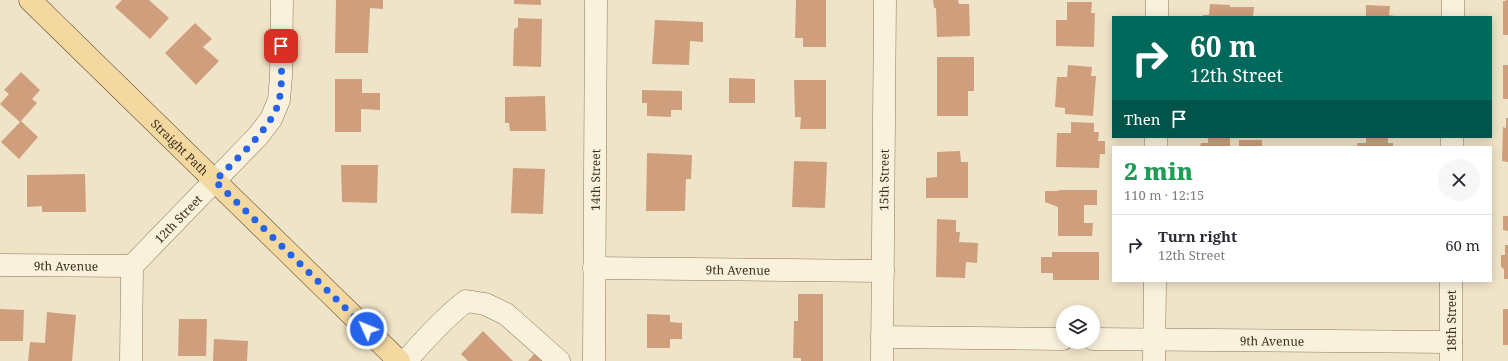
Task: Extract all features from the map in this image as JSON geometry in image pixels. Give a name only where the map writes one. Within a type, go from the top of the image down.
[{"type":"main road","name":"Straight Path","points":[[30,0],[399,361]]},
{"type":"street","name":"12th Street","points":[[132,266],[265,128],[276,110],[280,89],[282,0]]},
{"type":"street","name":"14th Street","points":[[594,361],[596,0]]},
{"type":"street","name":"15th Street","points":[[882,361],[885,0]]},
{"type":"street","points":[[1157,0],[1157,16]]},
{"type":"street","points":[[1453,0],[1453,16]]},
{"type":"street","name":"9th Avenue","points":[[0,265],[132,266]]},
{"type":"street","points":[[131,361],[132,266]]},
{"type":"street","name":"9th Avenue","points":[[594,268],[883,271]]},
{"type":"street","points":[[1154,350],[1155,282]]},
{"type":"street","name":"18th Street","points":[[1451,282],[1451,352]]},
{"type":"street","points":[[406,361],[447,317],[466,301],[485,304],[506,314],[559,361]]},
{"type":"street","points":[[882,337],[1056,339]]},
{"type":"street","name":"9th Avenue","points":[[1100,340],[1154,350],[1451,352]]},
{"type":"building","points":[[122,0],[149,0],[169,18],[150,39],[115,7]]},
{"type":"building","points":[[336,0],[383,0],[383,9],[370,8],[368,53],[335,53]]},
{"type":"building","points":[[514,0],[541,0],[541,5],[514,4]]},
{"type":"building","points":[[796,0],[826,0],[826,47],[803,47],[803,38],[795,38]]},
{"type":"building","points":[[933,0],[958,0],[959,4],[969,4],[970,36],[937,37],[936,8],[934,8]]},
{"type":"building","points":[[1508,0],[1508,35],[1503,35],[1503,1]]},
{"type":"building","points":[[1067,2],[1092,2],[1091,13],[1095,13],[1094,47],[1056,46],[1056,20],[1067,20]]},
{"type":"building","points":[[1210,4],[1230,5],[1230,7],[1254,7],[1253,16],[1203,16],[1209,15]]},
{"type":"building","points":[[1366,5],[1390,6],[1389,15],[1395,16],[1366,16]]},
{"type":"building","points":[[518,18],[542,19],[541,67],[513,66],[514,29],[518,27]]},
{"type":"building","points":[[655,20],[703,22],[703,42],[690,41],[689,65],[652,64]]},
{"type":"building","points":[[195,23],[212,39],[203,47],[219,61],[196,85],[165,53]]},
{"type":"building","points":[[937,57],[974,57],[974,91],[968,91],[968,116],[937,116]]},
{"type":"building","points":[[1068,65],[1092,67],[1091,76],[1096,76],[1093,116],[1065,114],[1065,108],[1055,107],[1057,77],[1067,77]]},
{"type":"building","points":[[1503,65],[1508,65],[1508,99],[1503,99]]},
{"type":"building","points":[[21,72],[40,90],[32,99],[37,103],[21,121],[38,137],[19,159],[1,142],[20,122],[0,104],[9,94],[4,90]]},
{"type":"building","points":[[729,78],[755,79],[755,103],[729,103]]},
{"type":"building","points":[[335,79],[362,79],[362,93],[380,93],[380,110],[361,109],[361,132],[335,132]]},
{"type":"building","points":[[794,80],[826,80],[826,129],[800,129],[801,117],[795,117]]},
{"type":"building","points":[[642,90],[682,91],[682,110],[671,110],[671,117],[647,116],[647,103],[642,103]]},
{"type":"building","points":[[545,96],[546,131],[510,131],[509,123],[505,123],[505,97]]},
{"type":"building","points":[[1506,118],[1508,118],[1508,162],[1502,161],[1503,127],[1506,128]]},
{"type":"building","points":[[1071,122],[1094,123],[1094,132],[1099,132],[1098,141],[1105,141],[1105,154],[1100,154],[1099,168],[1056,167],[1057,133],[1071,133]]},
{"type":"building","points":[[1208,138],[1230,138],[1230,146],[1200,146],[1201,143],[1208,143]]},
{"type":"building","points":[[1366,138],[1388,138],[1388,143],[1393,143],[1393,146],[1357,146],[1357,143],[1366,143]]},
{"type":"building","points":[[1239,140],[1262,140],[1262,146],[1239,146]]},
{"type":"building","points":[[960,151],[961,162],[968,162],[968,198],[926,198],[926,178],[937,177],[937,152]]},
{"type":"building","points":[[647,153],[692,155],[691,179],[686,179],[685,211],[646,211]]},
{"type":"building","points":[[794,161],[827,162],[825,208],[792,207]]},
{"type":"building","points":[[341,165],[378,165],[377,203],[342,202]]},
{"type":"building","points":[[513,168],[545,169],[543,214],[511,213]]},
{"type":"building","points":[[85,174],[86,212],[42,212],[42,206],[27,207],[27,175]]},
{"type":"building","points":[[1058,190],[1097,190],[1097,205],[1084,205],[1084,223],[1093,223],[1092,236],[1058,236],[1058,207],[1045,202],[1045,191],[1059,191]]},
{"type":"building","points":[[1503,216],[1508,216],[1508,231],[1503,230]]},
{"type":"building","points":[[937,219],[956,220],[956,232],[960,232],[959,242],[978,243],[977,263],[966,262],[965,278],[936,277]]},
{"type":"building","points":[[1505,245],[1508,245],[1508,279],[1504,279],[1504,269],[1501,267],[1501,255],[1505,255]]},
{"type":"building","points":[[1052,252],[1099,252],[1099,280],[1053,280],[1053,273],[1041,273],[1041,257],[1052,257]]},
{"type":"building","points":[[798,294],[823,294],[823,361],[801,361],[801,358],[793,358],[794,321],[798,321]]},
{"type":"building","points":[[0,309],[24,310],[23,341],[0,341]]},
{"type":"building","points":[[1503,309],[1508,309],[1508,345],[1503,345]]},
{"type":"building","points":[[47,312],[76,315],[72,361],[28,361],[30,342],[45,343]]},
{"type":"building","points":[[647,314],[670,315],[670,322],[682,323],[682,339],[670,339],[670,348],[647,348]]},
{"type":"building","points":[[179,319],[207,319],[206,356],[178,356]]},
{"type":"building","points":[[483,331],[513,361],[468,361],[461,354]]},
{"type":"building","points":[[214,339],[248,341],[247,361],[213,361]]},
{"type":"building","points":[[535,353],[544,361],[528,361]]},
{"type":"route","points":[[281,46],[280,89],[276,110],[265,128],[215,181],[367,329]]}]
